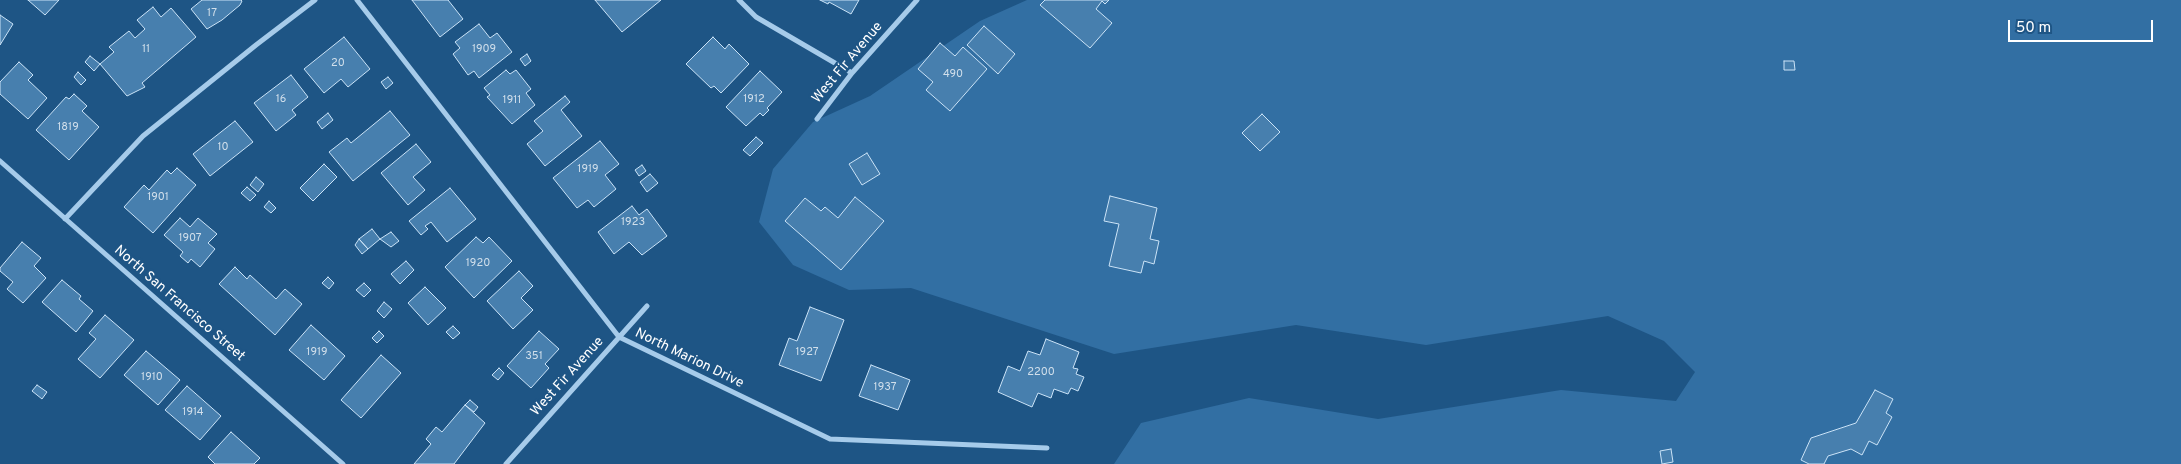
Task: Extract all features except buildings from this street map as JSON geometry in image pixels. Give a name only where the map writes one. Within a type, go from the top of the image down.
[{"type":"street","points":[[65,219],[143,136],[256,44],[315,0]]},
{"type":"street","name":"North Marion Drive","points":[[357,0],[619,337],[830,439],[1047,448]]},
{"type":"street","points":[[739,0],[756,18],[852,73]]},
{"type":"street","name":"West Fir Avenue","points":[[817,119],[852,73],[917,0]]},
{"type":"street","name":"North San Francisco Street","points":[[0,161],[343,464]]},
{"type":"street","name":"West Fir Avenue","points":[[506,464],[647,306]]},
{"type":"shaded area","points":[[1027,0],[2181,0],[2181,464],[1114,464],[1141,423],[1249,398],[1378,419],[1561,390],[1676,401],[1695,372],[1664,341],[1608,316],[1426,345],[1296,325],[1114,354],[911,288],[849,290],[793,265],[759,222],[773,169],[813,122],[870,96],[980,21]]}]
